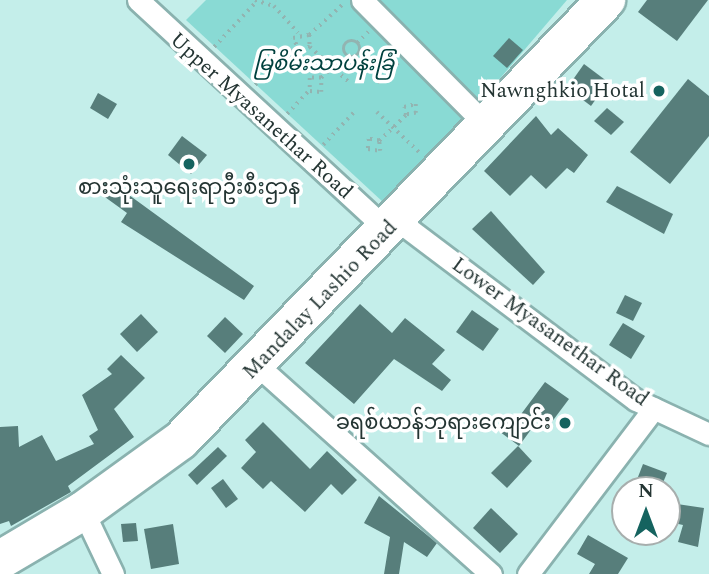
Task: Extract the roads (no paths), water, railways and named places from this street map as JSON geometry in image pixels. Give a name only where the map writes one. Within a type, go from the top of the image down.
[{"type":"highway","name":"Mandalay Lashio Road","points":[[0,560],[83,511],[181,440],[488,127],[606,0]]},
{"type":"street","name":"Upper Myasanethar Road","points":[[138,0],[241,99],[309,159],[392,225]]},
{"type":"street","points":[[362,0],[488,127]]},
{"type":"street","name":"Lower Myasanethar Road","points":[[392,225],[654,408],[709,434]]},
{"type":"street","points":[[257,365],[491,574]]},
{"type":"street","points":[[528,574],[654,408]]},
{"type":"street","points":[[83,511],[113,574]]},
{"type":"place","name":"Nawnghkio Hotal","points":[[659,91]]},
{"type":"place","name":"စားသုံးသူရေးရာဦးစီးဌာန","points":[[189,164]]},
{"type":"place","name":"ခရစ်ယာန်ဘုရားကျောင်း","points":[[565,423]]},
{"type":"park label","name":"မြစိမ်းသာပန်းခြံ","points":[[324,64]]}]
